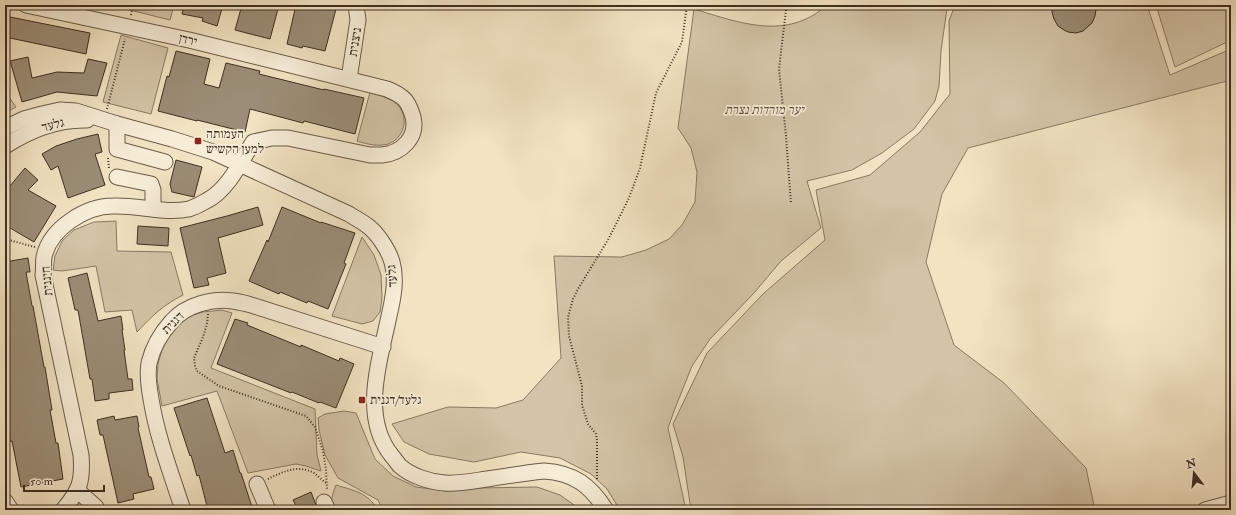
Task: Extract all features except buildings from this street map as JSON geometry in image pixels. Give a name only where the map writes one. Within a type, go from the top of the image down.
[{"type":"street","name":"ירדן","points":[[26,5],[128,27],[387,89],[404,99],[411,110],[414,120],[414,130],[411,138],[405,146],[396,152],[384,155],[370,155],[288,138],[272,138],[253,142],[239,164]]},
{"type":"street","name":"ניצנית","points":[[349,79],[358,20],[356,5]]},
{"type":"street","name":"גלעד","points":[[5,128],[24,119],[42,114],[60,110],[76,111],[172,138],[213,152],[348,214],[369,226],[384,246],[392,262],[394,277],[391,306],[382,347],[374,399],[378,429],[390,454],[400,466],[412,474],[444,483],[461,483],[544,471],[557,472],[579,480],[595,504],[606,510]]},
{"type":"street","name":"גלעד","points":[[5,146],[24,134],[58,123],[76,120],[111,122]]},
{"type":"street","points":[[111,122],[117,149],[165,162]]},
{"type":"street","name":"חיננית","points":[[63,510],[74,498],[80,482],[82,469],[81,455],[43,275],[44,256],[49,244],[60,229],[77,216],[96,209],[113,206],[168,211],[190,208],[208,200],[223,189],[239,164]]},
{"type":"street","points":[[113,176],[151,184],[153,190],[153,209]]},
{"type":"street","name":"דגנית","points":[[183,510],[157,430],[148,385],[149,364],[154,347],[163,330],[176,316],[192,306],[215,301],[232,301],[251,305],[382,347]]},
{"type":"street","points":[[257,484],[268,510]]},
{"type":"street","points":[[77,490],[96,507],[93,510]]},
{"type":"street","points":[[5,501],[11,510]]},
{"type":"street","points":[[1205,510],[1231,503]]},
{"type":"path","points":[[111,122],[133,5]]},
{"type":"path","points":[[595,504],[597,440],[596,434],[588,424],[582,405],[582,386],[569,336],[568,317],[573,299],[578,289],[609,238],[632,192],[640,168],[656,93],[682,42],[687,5]]},
{"type":"path","points":[[786,10],[779,69],[791,204]]},
{"type":"path","points":[[107,151],[113,176]]},
{"type":"path","points":[[5,239],[46,251]]},
{"type":"path","points":[[207,303],[207,324],[194,358],[197,371],[219,386],[306,416],[316,427],[321,445],[326,470],[328,493],[326,506]]},
{"type":"path","points":[[257,484],[287,470],[300,470],[313,473],[326,483]]},
{"type":"green space","points":[[127,5],[174,5],[170,20],[126,9]]},
{"type":"green space","name":"יער מורדות נצרת","points":[[827,5],[948,5],[941,51],[939,86],[935,101],[914,129],[882,153],[852,170],[807,181],[821,228],[781,261],[754,293],[710,339],[692,366],[668,428],[686,510],[620,510],[607,489],[591,474],[560,458],[521,452],[474,462],[429,454],[404,442],[392,424],[448,407],[496,408],[523,400],[561,358],[554,256],[622,257],[646,250],[669,239],[682,225],[695,202],[697,172],[691,148],[678,128],[694,9],[746,23],[763,26],[779,26],[796,23],[812,16]]},
{"type":"green space","points":[[955,5],[1147,5],[1170,75],[1231,49],[1231,80],[968,148],[942,194],[926,262],[954,345],[1004,383],[1086,468],[1095,510],[691,510],[683,457],[673,424],[707,353],[763,294],[825,240],[816,190],[870,175],[920,132],[950,94],[949,21]]},
{"type":"green space","points":[[1156,5],[1231,5],[1231,40],[1175,67]]},
{"type":"green space","points":[[121,35],[168,48],[151,114],[103,102]]},
{"type":"green space","points":[[5,87],[6,93],[16,107],[5,113]]},
{"type":"green space","points":[[370,92],[393,101],[402,111],[404,124],[402,130],[394,141],[388,144],[376,145],[357,141]]},
{"type":"green space","points":[[116,221],[117,251],[171,252],[183,295],[158,311],[137,332],[132,310],[105,312],[96,266],[62,271],[53,270],[55,256],[62,241],[74,230],[94,222]]},
{"type":"green space","points":[[362,237],[374,255],[381,275],[382,298],[380,312],[373,321],[362,324],[332,316]]},
{"type":"green space","points":[[222,310],[232,313],[211,368],[315,409],[317,455],[321,471],[296,464],[248,473],[217,391],[162,406],[157,379],[158,364],[163,346],[172,331],[189,316],[203,312]]},
{"type":"green space","points":[[344,411],[356,413],[375,459],[393,476],[416,487],[446,491],[479,488],[537,487],[560,495],[579,510],[383,510],[378,500],[338,478],[325,455],[319,430],[318,418],[325,414]]},
{"type":"green space","points":[[336,485],[360,493],[369,499],[378,510],[334,510],[332,498]]},
{"type":"place","name":"העמותה למען הקשיש","points":[[198,141]]},
{"type":"place","name":"גלעד/דגנית","points":[[362,400]]}]
